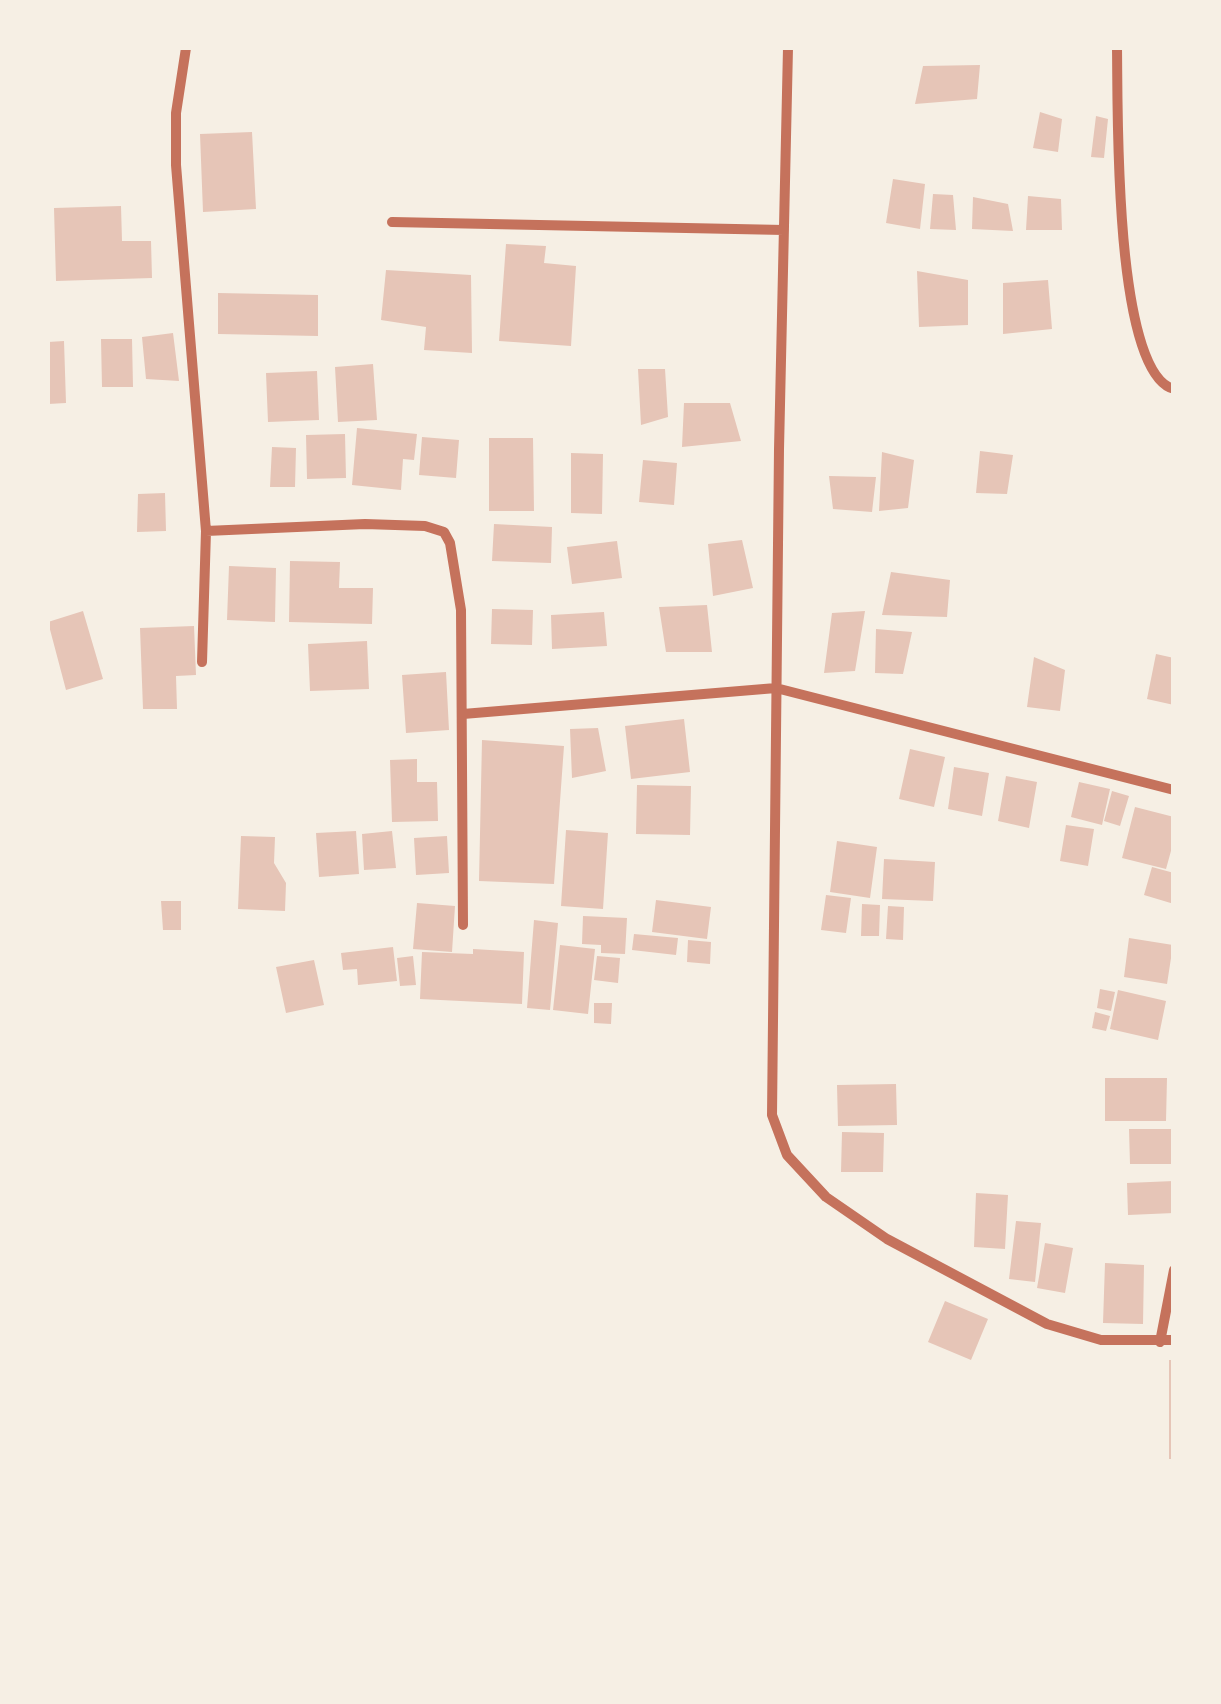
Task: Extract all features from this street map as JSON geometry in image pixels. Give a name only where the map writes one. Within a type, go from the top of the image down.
[{"type":"street","points":[[186,48],[176,113],[176,165],[206,530],[202,662]]},
{"type":"street","points":[[788,48],[772,1114],[786,1155],[826,1197],[887,1239],[1047,1324],[1102,1340],[1174,1340]]},
{"type":"street","points":[[1117,48],[1122,232],[1134,312],[1150,370],[1167,388],[1174,389]]},
{"type":"street","points":[[392,222],[784,230]]},
{"type":"street","points":[[206,530],[364,524],[426,526],[444,532],[450,543],[461,610],[463,924]]},
{"type":"street","points":[[464,714],[776,688],[1174,790]]},
{"type":"street","points":[[1160,1342],[1174,1270]]},
{"type":"building","points":[[980,65],[977,99],[915,104],[923,66]]},
{"type":"building","points":[[1040,112],[1062,119],[1058,152],[1033,148]]},
{"type":"building","points":[[1096,116],[1108,119],[1104,158],[1091,157]]},
{"type":"building","points":[[252,132],[256,209],[203,212],[200,134]]},
{"type":"building","points":[[893,179],[925,184],[920,229],[886,223]]},
{"type":"building","points":[[933,194],[953,195],[956,230],[930,229]]},
{"type":"building","points":[[1028,196],[1061,199],[1062,230],[1026,230]]},
{"type":"building","points":[[973,197],[1008,204],[1013,231],[972,229]]},
{"type":"building","points":[[121,206],[122,241],[151,241],[152,278],[56,281],[54,208]]},
{"type":"building","points":[[506,244],[546,246],[544,263],[576,266],[571,346],[499,341]]},
{"type":"building","points":[[386,270],[471,275],[472,353],[424,350],[426,327],[381,320]]},
{"type":"building","points":[[917,271],[968,280],[968,325],[919,327]]},
{"type":"building","points":[[1048,280],[1052,329],[1003,334],[1003,283]]},
{"type":"building","points":[[218,293],[318,295],[318,336],[218,334]]},
{"type":"building","points":[[173,333],[179,381],[146,379],[142,337]]},
{"type":"building","points":[[101,339],[132,339],[133,387],[102,387]]},
{"type":"building","points":[[64,341],[66,403],[48,404],[48,342]]},
{"type":"building","points":[[373,364],[377,420],[338,422],[335,367]]},
{"type":"building","points":[[638,369],[665,369],[668,417],[641,425]]},
{"type":"building","points":[[317,371],[319,420],[268,422],[266,373]]},
{"type":"building","points":[[684,403],[730,403],[741,441],[682,447]]},
{"type":"building","points":[[357,428],[417,434],[414,460],[403,459],[401,490],[352,485]]},
{"type":"building","points":[[345,434],[346,478],[307,479],[306,435]]},
{"type":"building","points":[[422,437],[459,440],[456,478],[419,475]]},
{"type":"building","points":[[489,438],[533,438],[534,511],[489,511]]},
{"type":"building","points":[[272,447],[296,448],[295,487],[270,487]]},
{"type":"building","points":[[980,451],[1013,455],[1007,494],[976,493]]},
{"type":"building","points":[[882,452],[914,460],[908,508],[879,511]]},
{"type":"building","points":[[571,453],[603,454],[602,514],[571,513]]},
{"type":"building","points":[[643,460],[677,463],[674,505],[639,502]]},
{"type":"building","points":[[829,476],[876,477],[872,512],[833,509]]},
{"type":"building","points":[[165,493],[166,531],[137,532],[138,494]]},
{"type":"building","points":[[494,524],[552,527],[551,563],[492,561]]},
{"type":"building","points":[[742,540],[753,588],[713,596],[708,544]]},
{"type":"building","points":[[617,541],[622,578],[572,584],[567,547]]},
{"type":"building","points":[[290,561],[340,562],[339,588],[373,588],[372,624],[289,622]]},
{"type":"building","points":[[229,566],[276,568],[275,622],[227,620]]},
{"type":"building","points":[[891,572],[950,580],[947,617],[882,615]]},
{"type":"building","points":[[707,605],[712,652],[666,652],[659,607]]},
{"type":"building","points":[[492,609],[533,610],[532,645],[491,644]]},
{"type":"building","points":[[83,611],[103,679],[66,690],[48,622]]},
{"type":"building","points":[[865,611],[855,671],[824,673],[832,613]]},
{"type":"building","points":[[604,612],[607,646],[552,649],[551,615]]},
{"type":"building","points":[[194,626],[196,675],[176,676],[177,709],[143,709],[140,628]]},
{"type":"building","points":[[876,629],[912,632],[903,674],[875,673]]},
{"type":"building","points":[[367,641],[369,689],[310,691],[308,644]]},
{"type":"building","points":[[1156,654],[1174,658],[1174,705],[1147,699]]},
{"type":"building","points":[[1034,657],[1065,670],[1060,711],[1027,707]]},
{"type":"building","points":[[446,672],[449,730],[406,733],[402,675]]},
{"type":"building","points":[[684,719],[690,772],[631,779],[625,726]]},
{"type":"building","points":[[598,728],[606,771],[572,778],[570,729]]},
{"type":"building","points":[[482,740],[564,746],[554,884],[479,881]]},
{"type":"building","points":[[910,749],[945,757],[934,807],[899,799]]},
{"type":"building","points":[[417,759],[417,782],[437,782],[438,821],[392,822],[390,760]]},
{"type":"building","points":[[954,767],[989,773],[982,816],[948,809]]},
{"type":"building","points":[[1006,776],[1037,782],[1029,828],[998,821]]},
{"type":"building","points":[[1079,782],[1110,789],[1102,825],[1071,817]]},
{"type":"building","points":[[637,785],[691,786],[690,835],[636,834]]},
{"type":"building","points":[[1112,791],[1129,796],[1120,826],[1104,821]]},
{"type":"building","points":[[1135,807],[1174,817],[1174,840],[1166,869],[1122,858]]},
{"type":"building","points":[[1066,825],[1094,829],[1088,866],[1060,861]]},
{"type":"building","points":[[566,830],[608,833],[603,909],[561,906]]},
{"type":"building","points":[[356,831],[359,874],[319,877],[316,833]]},
{"type":"building","points":[[392,831],[396,868],[364,870],[362,834]]},
{"type":"building","points":[[241,836],[275,837],[274,863],[286,883],[285,911],[238,909]]},
{"type":"building","points":[[447,836],[449,873],[416,875],[414,838]]},
{"type":"building","points":[[837,841],[877,847],[870,898],[830,892]]},
{"type":"building","points":[[884,859],[935,862],[933,901],[882,899]]},
{"type":"building","points":[[1152,867],[1174,873],[1174,904],[1144,895]]},
{"type":"building","points":[[826,895],[851,898],[846,933],[821,930]]},
{"type":"building","points":[[656,900],[711,907],[707,939],[652,932]]},
{"type":"building","points":[[161,901],[181,901],[181,930],[163,930]]},
{"type":"building","points":[[417,903],[455,906],[452,952],[413,949]]},
{"type":"building","points":[[862,904],[880,905],[879,936],[861,936]]},
{"type":"building","points":[[888,906],[904,907],[903,940],[886,939]]},
{"type":"building","points":[[583,916],[627,918],[625,954],[601,953],[601,945],[582,944]]},
{"type":"building","points":[[534,920],[558,923],[550,1010],[527,1008]]},
{"type":"building","points":[[634,934],[678,938],[676,955],[632,950]]},
{"type":"building","points":[[1129,938],[1173,945],[1167,984],[1124,977]]},
{"type":"building","points":[[688,940],[711,942],[710,964],[687,962]]},
{"type":"building","points":[[560,945],[595,949],[588,1014],[553,1010]]},
{"type":"building","points":[[393,947],[397,981],[358,985],[357,969],[343,970],[341,953]]},
{"type":"building","points":[[473,949],[524,952],[522,1004],[420,999],[422,952],[473,954]]},
{"type":"building","points":[[413,956],[416,985],[400,986],[397,958]]},
{"type":"building","points":[[597,956],[620,958],[618,983],[594,980]]},
{"type":"building","points":[[314,960],[324,1005],[286,1013],[276,967]]},
{"type":"building","points":[[1100,989],[1115,992],[1111,1011],[1097,1008]]},
{"type":"building","points":[[1118,990],[1166,1001],[1158,1040],[1110,1029]]},
{"type":"building","points":[[594,1003],[612,1003],[611,1024],[594,1023]]},
{"type":"building","points":[[1095,1012],[1110,1016],[1106,1031],[1092,1028]]},
{"type":"building","points":[[1105,1078],[1167,1078],[1166,1121],[1105,1121]]},
{"type":"building","points":[[896,1084],[897,1125],[838,1126],[837,1085]]},
{"type":"building","points":[[1129,1129],[1174,1129],[1174,1164],[1130,1164]]},
{"type":"building","points":[[842,1132],[884,1133],[883,1172],[841,1172]]},
{"type":"building","points":[[1174,1181],[1174,1213],[1128,1215],[1127,1183]]},
{"type":"building","points":[[976,1193],[1008,1195],[1005,1249],[974,1247]]},
{"type":"building","points":[[1016,1221],[1041,1223],[1035,1282],[1009,1279]]},
{"type":"building","points":[[1045,1243],[1073,1248],[1065,1293],[1037,1288]]},
{"type":"building","points":[[1105,1263],[1144,1265],[1143,1324],[1103,1323]]},
{"type":"building","points":[[945,1301],[988,1319],[971,1360],[928,1342]]},
{"type":"building","points":[[1169,1360],[1174,1360],[1174,1459],[1169,1459]]}]
